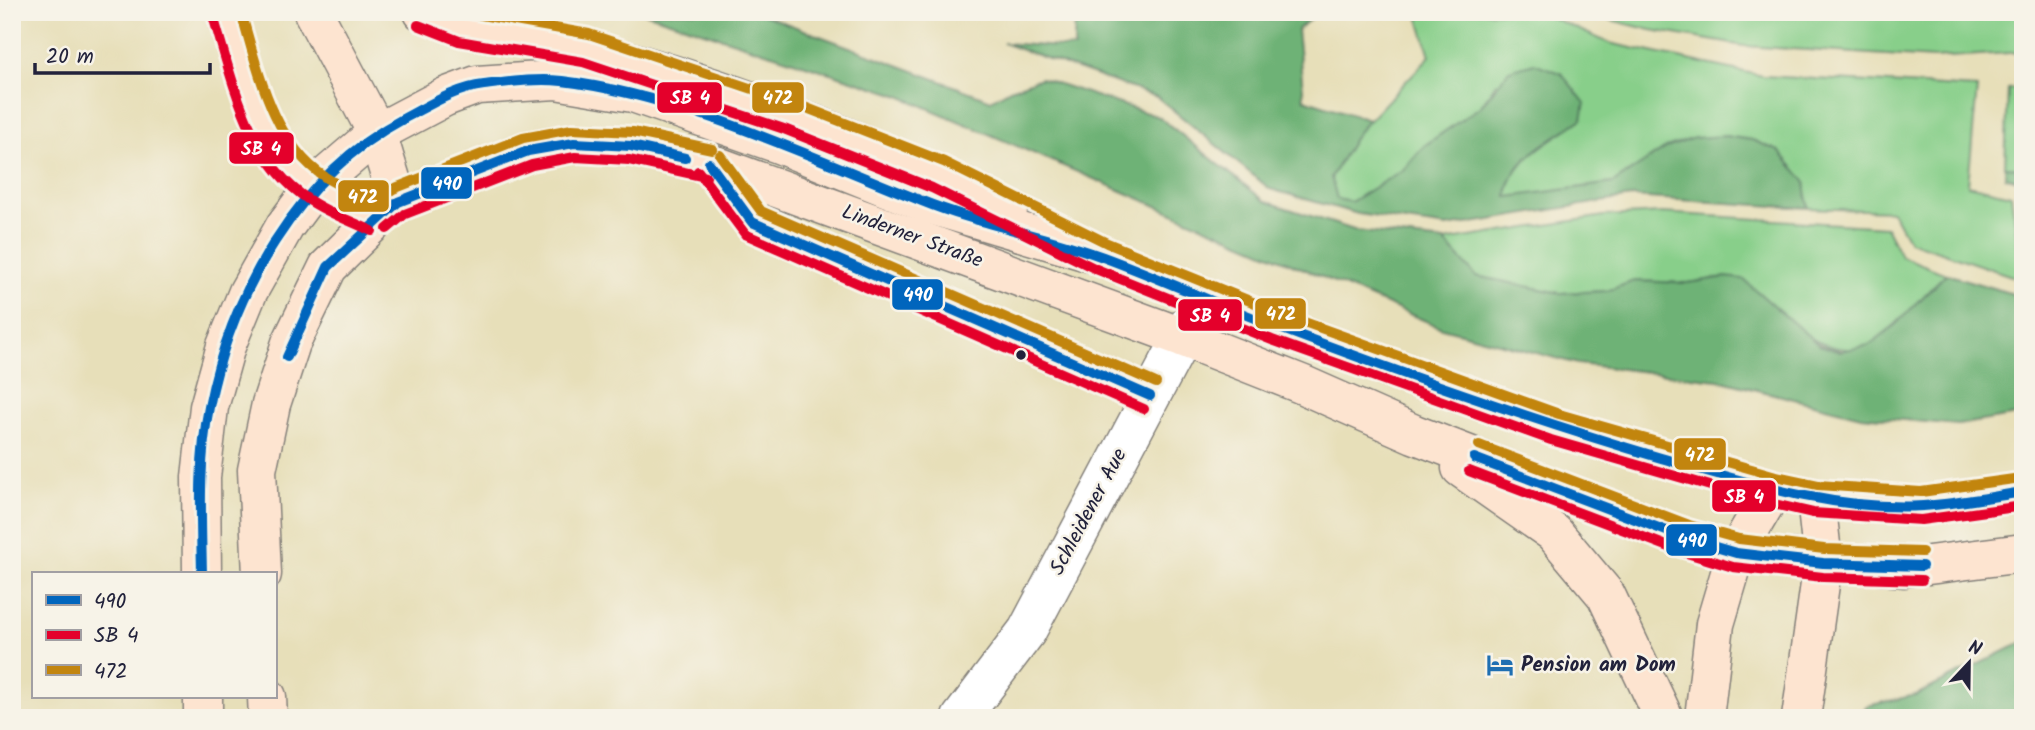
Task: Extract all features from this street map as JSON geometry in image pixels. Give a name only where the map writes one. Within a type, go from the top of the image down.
[{"type":"main road","points":[[226,12],[270,135],[289,162],[314,187],[388,210]]},
{"type":"main road","points":[[313,12],[377,133],[388,210]]},
{"type":"main road","points":[[423,12],[463,27],[586,48],[789,116],[938,175],[1101,256]]},
{"type":"main road","name":"Linderner Straße","points":[[202,572],[201,477],[209,407],[226,346],[247,292],[285,226],[314,187],[377,133],[446,97],[477,85],[556,80],[633,93],[779,144],[931,205],[1101,256],[1203,298],[1555,427],[1773,490],[1816,499],[1922,506],[2023,492]]},
{"type":"main road","name":"Linderner Straße","points":[[388,210],[528,151],[574,143],[631,146],[709,163],[1182,337],[1414,434],[1633,520],[1736,553],[1823,563],[1905,568],[2005,558],[2023,553]]},
{"type":"main road","points":[[262,572],[257,470],[271,404],[291,343],[328,267],[388,210]]},
{"type":"main road","name":"Linderner Straße","points":[[1414,434],[1554,533],[1606,595],[1664,718]]},
{"type":"main road","points":[[1704,718],[1715,624],[1736,553],[1773,490]]},
{"type":"main road","points":[[1801,718],[1823,563],[1816,499]]},
{"type":"main road","points":[[203,698],[203,718]]},
{"type":"main road","points":[[267,698],[268,718]]},
{"type":"street","name":"Schleidener Aue","points":[[961,718],[1027,631],[1203,298]]},
{"type":"lane","points":[[709,163],[752,222],[1150,396]]},
{"type":"green space","points":[[642,12],[756,12],[991,100],[1010,89],[1041,78],[1159,117],[1265,201],[1357,231],[1444,241],[1476,276],[1560,293],[1607,291],[1634,281],[1687,283],[1726,277],[1743,279],[1819,345],[1841,351],[1869,345],[1895,325],[1946,274],[2023,297],[2023,414],[1958,425],[1861,416],[1718,380],[1578,364],[1442,328],[895,94]]},
{"type":"green space","points":[[1075,12],[1319,12],[1297,30],[1304,99],[1369,120],[1358,132],[1331,177],[1337,199],[1351,202],[1404,169],[1424,146],[1481,106],[1509,70],[1534,63],[1561,73],[1585,103],[1582,119],[1524,161],[1509,184],[1507,197],[1613,183],[1666,148],[1694,138],[1725,136],[1752,140],[1779,151],[1805,181],[1808,208],[1631,197],[1447,227],[1358,214],[1270,189],[1157,97],[1003,43],[1074,48]]},
{"type":"green space","points":[[1417,12],[1539,12],[1609,43],[1763,76],[1977,88],[1968,185],[2011,195],[2023,280],[1909,241],[1892,211],[1808,208],[1805,181],[1779,151],[1752,140],[1725,136],[1666,148],[1613,183],[1507,198],[1510,184],[1524,161],[1582,119],[1496,83],[1481,106],[1424,146],[1404,169],[1351,202],[1336,199],[1331,177],[1358,132],[1430,56]]},
{"type":"green space","points":[[1579,12],[1923,12],[1928,18],[1934,12],[2023,12],[2023,52],[1934,58],[1744,46],[1651,30]]},
{"type":"green space","points":[[2023,88],[2023,168],[2005,167],[2008,89]]},
{"type":"green space","points":[[2005,167],[2023,168],[2023,181],[2005,177]]},
{"type":"green space","points":[[1662,213],[1886,227],[1901,256],[1946,274],[1890,329],[1870,344],[1853,349],[1834,347],[1794,329],[1726,277],[1687,283],[1634,281],[1607,291],[1560,293],[1476,276],[1444,241],[1604,216]]},
{"type":"green space","points":[[2023,642],[2023,718],[1861,718],[1866,706],[1916,695]]},
{"type":"transit line","name":"472","points":[[241,12],[261,80],[292,144],[307,162],[325,177],[384,205]]},
{"type":"transit line","name":"472","points":[[464,12],[589,34],[794,103],[944,162],[1107,243],[1282,314],[1559,414],[1776,476],[1818,485],[1921,492],[2021,478]]},
{"type":"transit line","points":[[213,16],[236,92],[257,141],[271,164],[288,183],[309,200],[372,231]]},
{"type":"transit line","points":[[418,25],[459,41],[583,62],[784,129],[932,188],[1096,269],[1272,340],[1551,440],[1769,503],[1813,513],[1921,520],[2023,506]]},
{"type":"transit line","name":"490","points":[[202,572],[202,469],[209,407],[219,364],[234,322],[252,281],[275,241],[301,205],[331,172],[365,143],[403,119],[463,90],[533,80],[553,80],[607,88],[699,114],[790,147],[944,209],[1103,257],[1258,320],[1421,380],[1565,428],[1725,476],[1790,493],[1856,504],[1889,506],[1935,505],[2023,492]]},
{"type":"transit line","name":"472","points":[[369,207],[393,189],[523,138],[572,129],[633,132],[712,149]]},
{"type":"transit line","name":"490","points":[[287,357],[328,267],[398,202],[528,151],[574,143],[631,146],[685,158]]},
{"type":"transit line","name":"472","points":[[720,155],[761,211],[1156,383]]},
{"type":"transit line","points":[[387,229],[405,214],[532,165],[575,157],[629,160],[706,177]]},
{"type":"transit line","name":"490","points":[[709,163],[752,222],[1150,396]]},
{"type":"transit line","points":[[698,171],[745,234],[1144,409]]},
{"type":"transit line","name":"472","points":[[1479,445],[1689,525],[1739,539],[1824,549],[1922,552]]},
{"type":"transit line","name":"490","points":[[1474,458],[1685,538],[1736,553],[1823,563],[1922,566]]},
{"type":"transit line","points":[[1469,471],[1680,551],[1733,567],[1823,577],[1922,580]]},
{"type":"place","name":"Pension am Dom","points":[[1500,665]]}]
